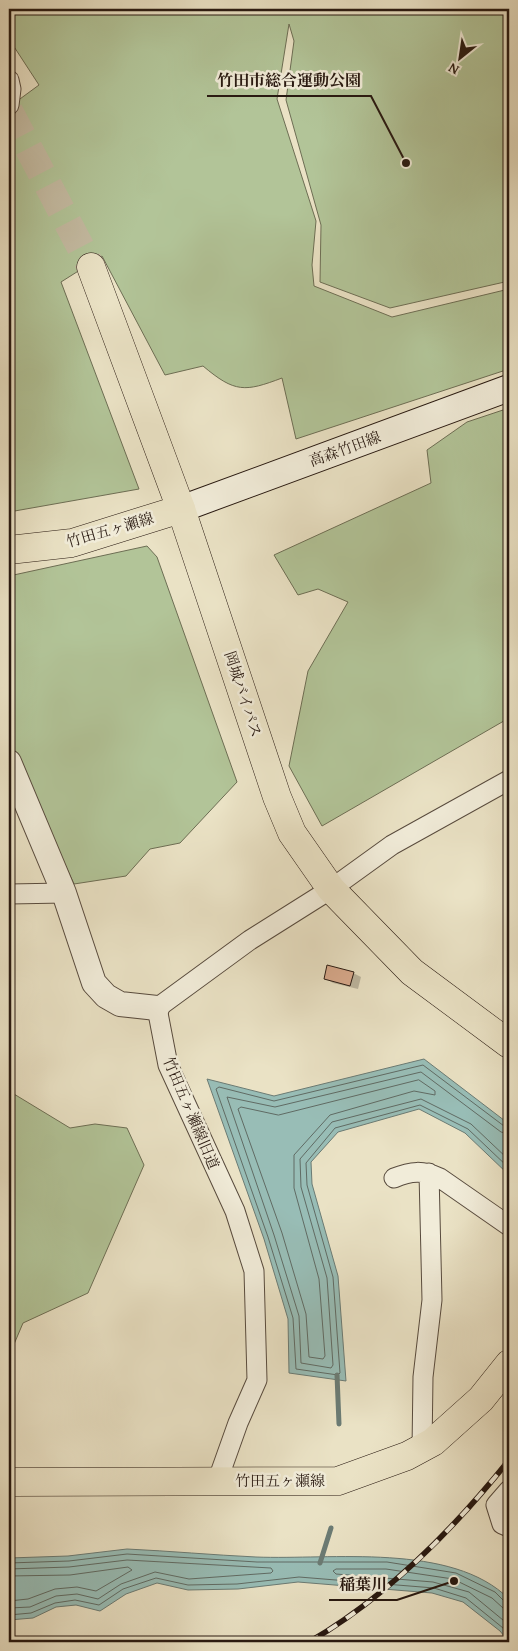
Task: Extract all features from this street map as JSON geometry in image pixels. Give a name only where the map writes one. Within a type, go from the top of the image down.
[{"type":"main road","name":"岡城バイパス","points":[[91,267],[181,509],[277,797],[292,832],[331,889],[412,972],[509,1044]]},
{"type":"main road","name":"高森竹田線","points":[[181,509],[509,388]]},
{"type":"main road","name":"竹田五ヶ瀬線","points":[[9,550],[72,543],[181,509]]},
{"type":"main road","name":"竹田五ヶ瀬線","points":[[9,1482],[338,1481],[422,1449],[464,1417],[509,1364]]},
{"type":"street","points":[[9,80],[12,89],[9,105]]},
{"type":"street","points":[[9,762],[64,893],[94,983],[106,996],[120,1004],[157,1008],[250,940],[331,889],[392,845],[509,780]]},
{"type":"street","points":[[9,894],[64,893]]},
{"type":"street","name":"竹田五ヶ瀬線旧道","points":[[157,1008],[168,1065],[235,1211],[254,1271],[257,1380],[238,1422],[217,1482]]},
{"type":"street","points":[[394,1178],[409,1172],[430,1173],[509,1226]]},
{"type":"street","points":[[422,1449],[423,1377],[432,1300],[430,1173]]},
{"type":"street","points":[[509,1490],[496,1505],[502,1524],[509,1527]]},
{"type":"green space","points":[[22,9],[509,9],[509,281],[390,308],[320,282],[321,225],[286,100],[294,41],[289,24],[277,99],[316,221],[312,265],[314,286],[392,317],[509,289],[509,369],[296,439],[282,378],[259,386],[241,387],[224,381],[203,366],[165,375],[102,256],[61,282],[139,489],[9,512],[9,107],[39,85],[9,39],[9,14]]},
{"type":"green space","points":[[509,408],[509,718],[322,826],[289,766],[308,671],[348,602],[318,589],[298,595],[274,555],[431,483],[427,450],[467,422]]},
{"type":"green space","points":[[147,546],[157,557],[237,782],[180,843],[150,849],[126,876],[74,884],[9,744],[9,576]]},
{"type":"green space","points":[[9,1091],[70,1128],[95,1124],[127,1128],[144,1165],[88,1293],[23,1323],[9,1356]]},
{"type":"water","points":[[424,1059],[509,1124],[509,1175],[465,1133],[419,1109],[338,1132],[311,1162],[312,1184],[338,1276],[346,1381],[289,1373],[288,1319],[264,1239],[207,1079],[274,1096]]},
{"type":"water","points":[[127,1549],[256,1557],[354,1557],[424,1561],[456,1569],[485,1581],[509,1599],[509,1642],[500,1631],[463,1602],[432,1593],[298,1582],[238,1589],[188,1590],[157,1583],[126,1594],[100,1611],[76,1605],[56,1607],[33,1618],[9,1620],[9,1558],[68,1556]]},
{"type":"building","points":[[327,965],[354,972],[350,986],[324,979]]},
{"type":"waterway","points":[[337,1375],[339,1424]]},
{"type":"waterway","points":[[320,1563],[331,1528]]},
{"type":"tunnel","points":[[9,111],[91,267]]},
{"type":"railway","points":[[309,1642],[338,1624],[392,1583],[465,1512],[509,1460]]},
{"type":"place","name":"竹田市総合運動公園","points":[[406,163]]},
{"type":"place","name":"稲葉川","points":[[454,1581]]}]
